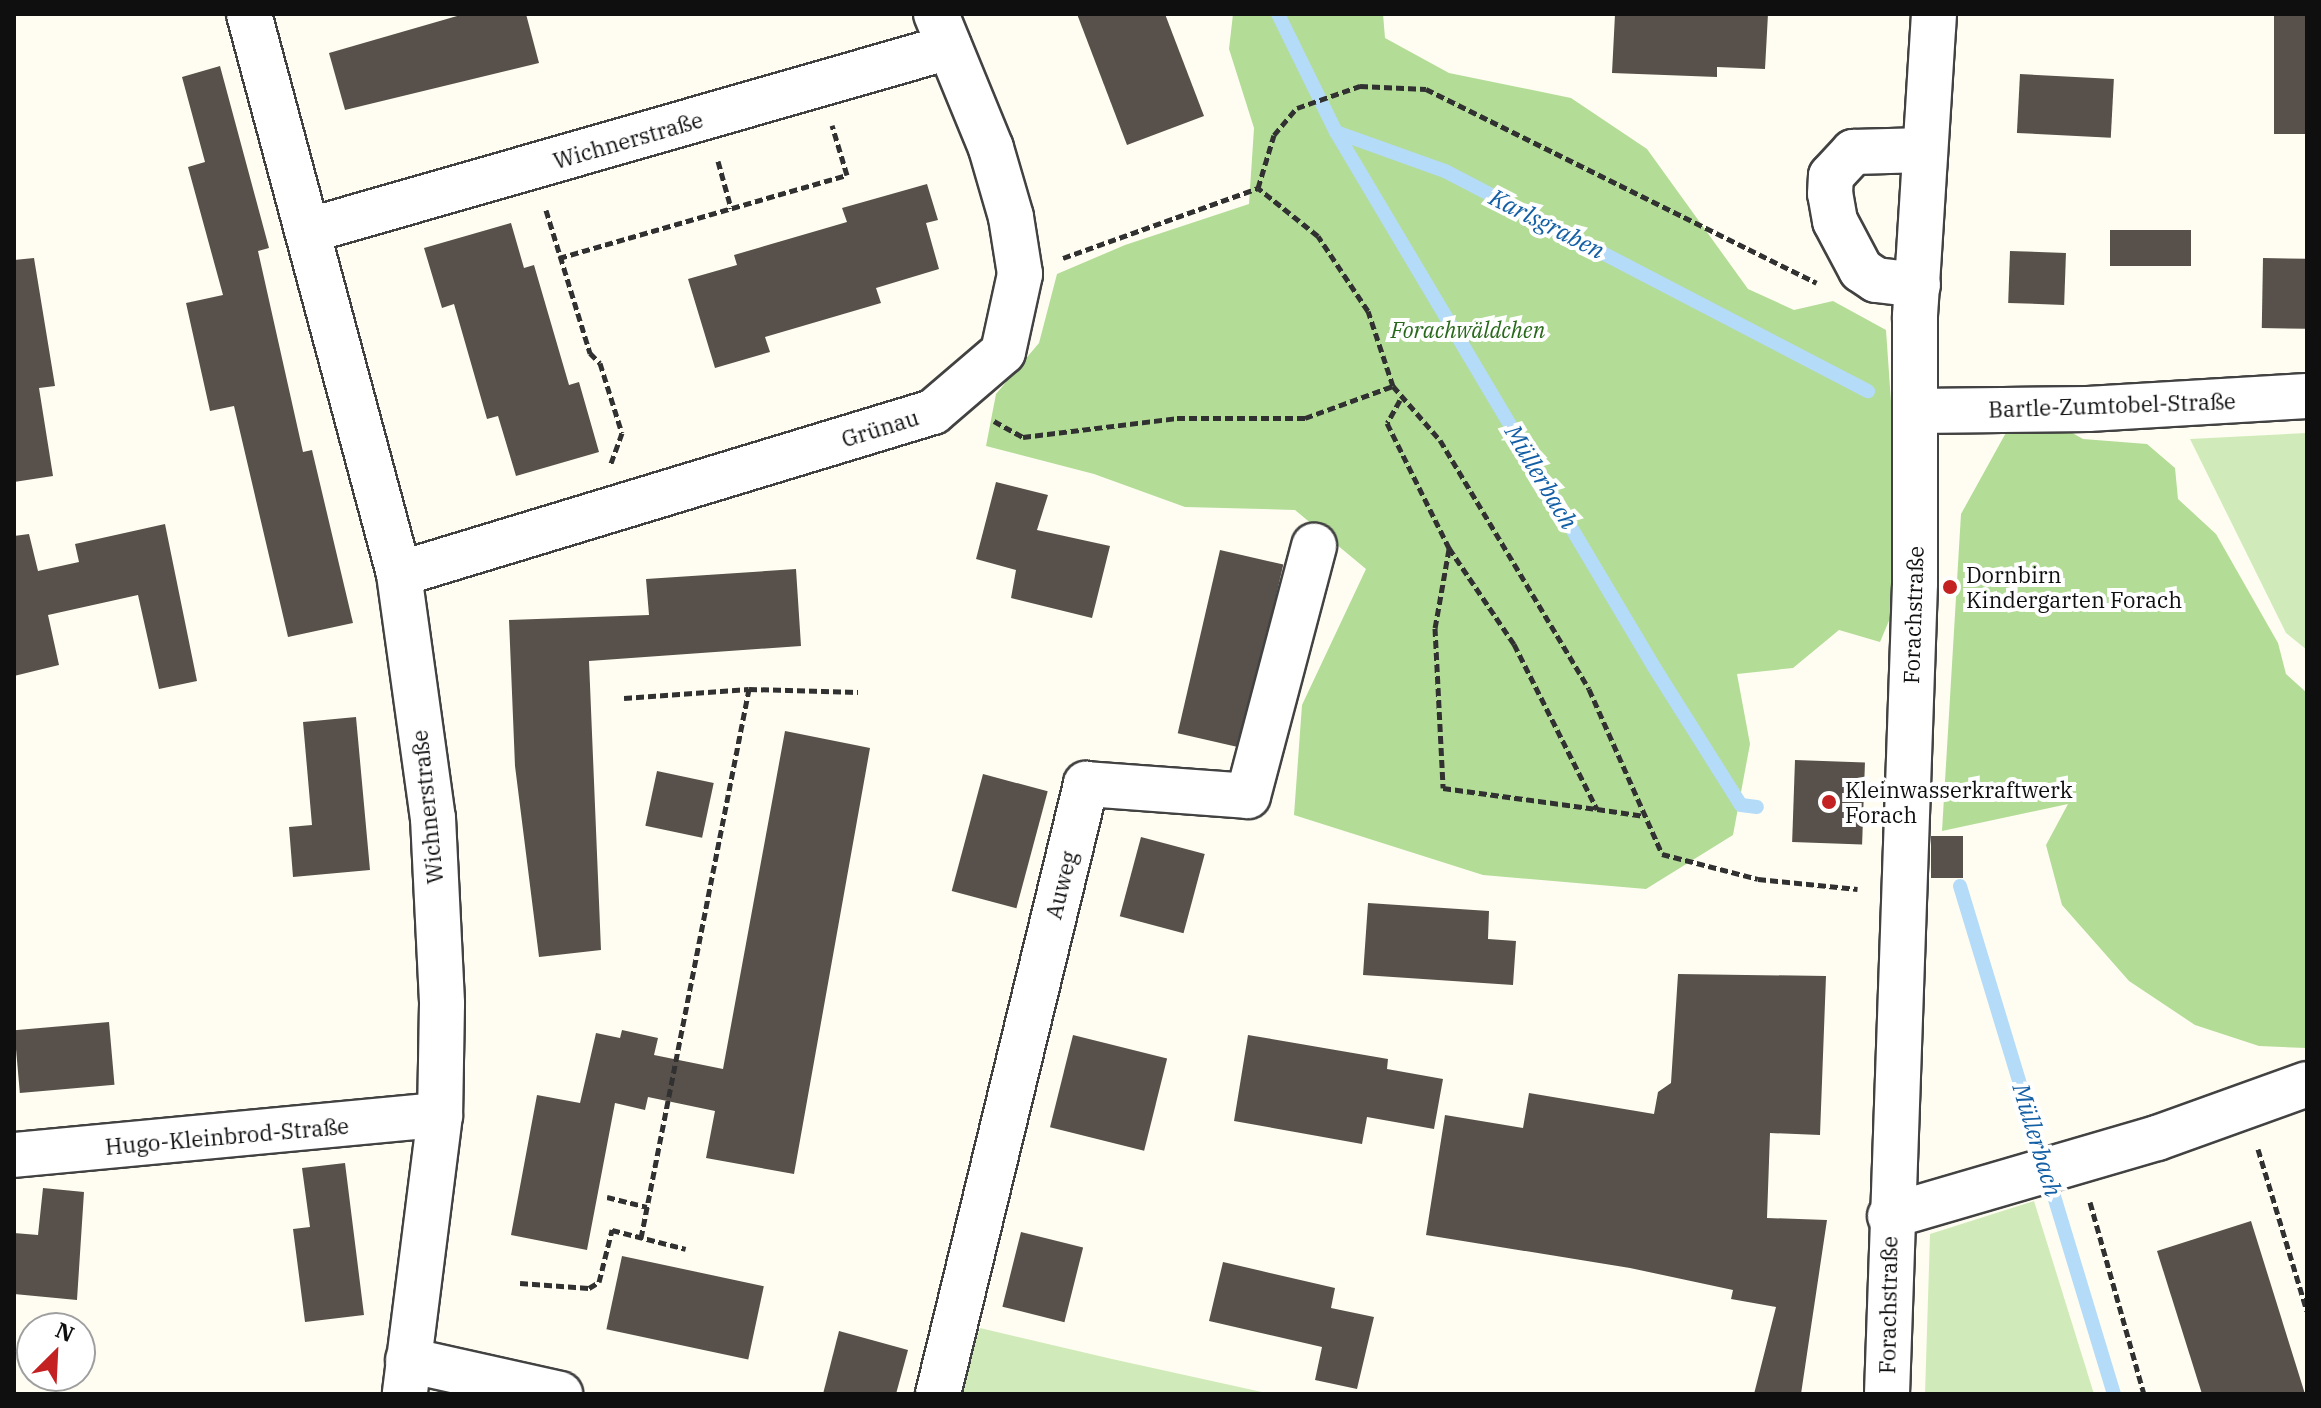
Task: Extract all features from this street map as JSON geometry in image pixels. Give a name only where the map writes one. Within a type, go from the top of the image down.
[{"type":"street","name":"Wichnerstraße","points":[[249,14],[399,574],[433,818],[442,1004],[440,1115],[406,1377]]},
{"type":"street","name":"Forachstraße","points":[[1887,1394],[1890,1216],[1905,879],[1918,285],[1934,14]]},
{"type":"street","name":"Wichnerstraße","points":[[307,231],[821,84],[942,31]]},
{"type":"street","name":"Grünau","points":[[399,574],[592,518],[933,412],[1003,352],[1020,274],[1011,217],[991,148],[942,31]]},
{"type":"street","points":[[1918,285],[1876,280],[1861,270],[1835,221],[1830,194],[1831,176],[1853,152],[1925,150]]},
{"type":"street","name":"Bartle-Zumtobel-Straße","points":[[1917,411],[2088,409],[2307,396]]},
{"type":"street","name":"Auweg","points":[[938,1394],[1086,784],[1248,796],[1314,546]]},
{"type":"street","name":"Forachstraße","points":[[1890,1216],[2078,1160],[2307,1084]]},
{"type":"street","name":"Hugo-Kleinbrod-Straße","points":[[14,1155],[440,1115]]},
{"type":"street","points":[[406,1377],[560,1394]]},
{"type":"path","points":[[559,258],[847,175],[821,84]]},
{"type":"path","points":[[1258,188],[1274,135],[1297,108],[1360,86],[1426,89],[1819,284]]},
{"type":"path","points":[[535,166],[559,258],[622,433],[592,518]]},
{"type":"path","points":[[1020,274],[1258,188]]},
{"type":"path","points":[[1258,188],[1318,236],[1368,311],[1398,397],[1440,440],[1589,689],[1662,854],[1758,879],[1876,891],[1905,879]]},
{"type":"path","points":[[951,398],[1023,437],[1177,418],[1305,418],[1393,386]]},
{"type":"path","points":[[1398,397],[1387,423],[1449,548],[1514,644],[1597,809]]},
{"type":"path","points":[[1449,548],[1435,628],[1443,788],[1644,816]]},
{"type":"path","points":[[641,1238],[749,689]]},
{"type":"path","points":[[624,698],[749,689],[858,692]]},
{"type":"path","points":[[2245,1106],[2307,1311]]},
{"type":"path","points":[[2078,1160],[2144,1394]]},
{"type":"path","points":[[607,1197],[647,1207]]},
{"type":"path","points":[[520,1283],[589,1288],[599,1282],[612,1230],[686,1249]]},
{"type":"green space","name":"Forachwäldchen","points":[[1233,14],[1383,14],[1385,38],[1449,73],[1571,98],[1647,149],[1748,289],[1794,310],[1833,301],[1886,330],[1894,445],[1912,566],[1880,642],[1839,630],[1793,668],[1737,674],[1750,744],[1733,835],[1646,889],[1483,875],[1294,815],[1302,705],[1366,569],[1295,510],[1185,507],[1094,474],[986,446],[996,394],[1039,343],[1057,274],[1125,245],[1249,204],[1254,128],[1229,49]]},
{"type":"green space","points":[[2058,425],[2083,439],[2147,444],[2175,468],[2178,499],[2216,534],[2278,643],[2286,674],[2307,693],[2307,1048],[2259,1046],[2195,1025],[2129,981],[2062,905],[2046,845],[2068,804],[1942,831],[1961,514],[2008,429]]},
{"type":"green space","points":[[2307,433],[2307,650],[2286,633],[2190,439]]},
{"type":"green space","points":[[2034,1201],[2094,1394],[1925,1394],[1930,1234]]},
{"type":"green space","points":[[980,1328],[1112,1359],[1271,1394],[958,1394]]},
{"type":"building","points":[[464,14],[526,14],[539,63],[345,110],[329,53]]},
{"type":"building","points":[[1077,14],[1165,14],[1204,116],[1127,145]]},
{"type":"building","points":[[1615,14],[1768,14],[1765,69],[1717,67],[1717,77],[1612,73]]},
{"type":"building","points":[[2274,14],[2307,14],[2307,134],[2274,134]]},
{"type":"building","points":[[220,66],[269,248],[258,251],[303,452],[312,450],[353,623],[288,637],[234,406],[210,411],[186,303],[223,295],[188,167],[205,162],[182,77]]},
{"type":"building","points":[[2020,74],[2114,79],[2111,138],[2017,133]]},
{"type":"building","points":[[927,184],[938,220],[926,223],[939,269],[876,288],[881,303],[765,337],[770,352],[715,368],[688,279],[737,265],[734,255],[847,222],[842,208]]},
{"type":"building","points":[[511,223],[524,268],[534,265],[569,385],[579,382],[599,452],[516,476],[498,416],[487,419],[454,304],[442,308],[424,248]]},
{"type":"building","points":[[2110,230],[2191,230],[2191,266],[2110,266]]},
{"type":"building","points":[[2010,251],[2066,253],[2064,305],[2008,303]]},
{"type":"building","points":[[34,258],[55,386],[39,388],[53,476],[14,482],[14,260]]},
{"type":"building","points":[[2263,258],[2307,259],[2306,329],[2262,328]]},
{"type":"building","points":[[996,482],[1048,495],[1037,530],[1110,546],[1092,618],[1011,598],[1016,570],[976,559]]},
{"type":"building","points":[[165,524],[197,681],[159,689],[138,595],[48,615],[59,665],[14,676],[14,536],[29,534],[38,571],[79,562],[75,544]]},
{"type":"building","points":[[1220,550],[1283,565],[1241,748],[1178,733]]},
{"type":"building","points":[[796,569],[801,646],[589,661],[601,950],[539,957],[515,766],[509,620],[649,615],[646,579]]},
{"type":"building","points":[[356,717],[370,870],[293,877],[289,827],[312,825],[303,722]]},
{"type":"building","points":[[785,731],[870,748],[794,1174],[706,1158],[715,1111],[648,1097],[645,1110],[615,1103],[587,1250],[511,1235],[537,1095],[580,1103],[596,1033],[620,1038],[622,1030],[658,1038],[654,1055],[723,1069]]},
{"type":"building","name":"Kleinwasserkraftwerk Forach","points":[[1795,760],[1865,762],[1862,844],[1792,842]]},
{"type":"building","points":[[657,771],[714,783],[702,838],[645,826]]},
{"type":"building","points":[[983,774],[1048,791],[1016,908],[952,891]]},
{"type":"building","points":[[1931,836],[1963,836],[1963,878],[1931,878]]},
{"type":"building","points":[[1141,837],[1205,854],[1184,933],[1120,916]]},
{"type":"building","points":[[1368,903],[1489,911],[1488,939],[1516,941],[1513,985],[1363,975]]},
{"type":"building","points":[[1678,974],[1826,976],[1820,1135],[1770,1133],[1767,1218],[1827,1220],[1801,1394],[1754,1394],[1776,1307],[1731,1299],[1733,1290],[1630,1268],[1426,1235],[1445,1115],[1523,1128],[1529,1093],[1654,1114],[1658,1092],[1671,1083]]},
{"type":"building","points":[[109,1022],[114,1085],[20,1093],[14,1030]]},
{"type":"building","points":[[1073,1035],[1167,1058],[1144,1151],[1050,1127]]},
{"type":"building","points":[[1248,1035],[1388,1059],[1387,1069],[1443,1079],[1434,1129],[1367,1117],[1362,1144],[1234,1121]]},
{"type":"building","points":[[345,1163],[364,1315],[305,1322],[293,1229],[310,1227],[302,1168]]},
{"type":"building","points":[[43,1188],[84,1192],[77,1300],[14,1294],[14,1233],[38,1235]]},
{"type":"building","points":[[2251,1221],[2305,1394],[2202,1394],[2157,1251]]},
{"type":"building","points":[[1021,1232],[1083,1247],[1064,1322],[1002,1307]]},
{"type":"building","points":[[622,1256],[764,1286],[748,1360],[606,1329]]},
{"type":"building","points":[[1223,1262],[1335,1288],[1331,1308],[1374,1317],[1357,1389],[1315,1380],[1322,1347],[1209,1321]]},
{"type":"building","points":[[839,1331],[908,1350],[896,1394],[823,1394]]},
{"type":"waterway","name":"Karlsgraben","points":[[1278,14],[1336,132],[1445,171],[1868,391]]},
{"type":"waterway","name":"Müllerbach","points":[[1336,132],[1654,667],[1741,805],[1757,807]]},
{"type":"waterway","name":"Müllerbach","points":[[1960,886],[2114,1394]]},
{"type":"place","name":"Dornbirn Kindergarten Forach","points":[[1950,587]]},
{"type":"place","name":"Kleinwasserkraftwerk Forach","points":[[1829,802]]}]
